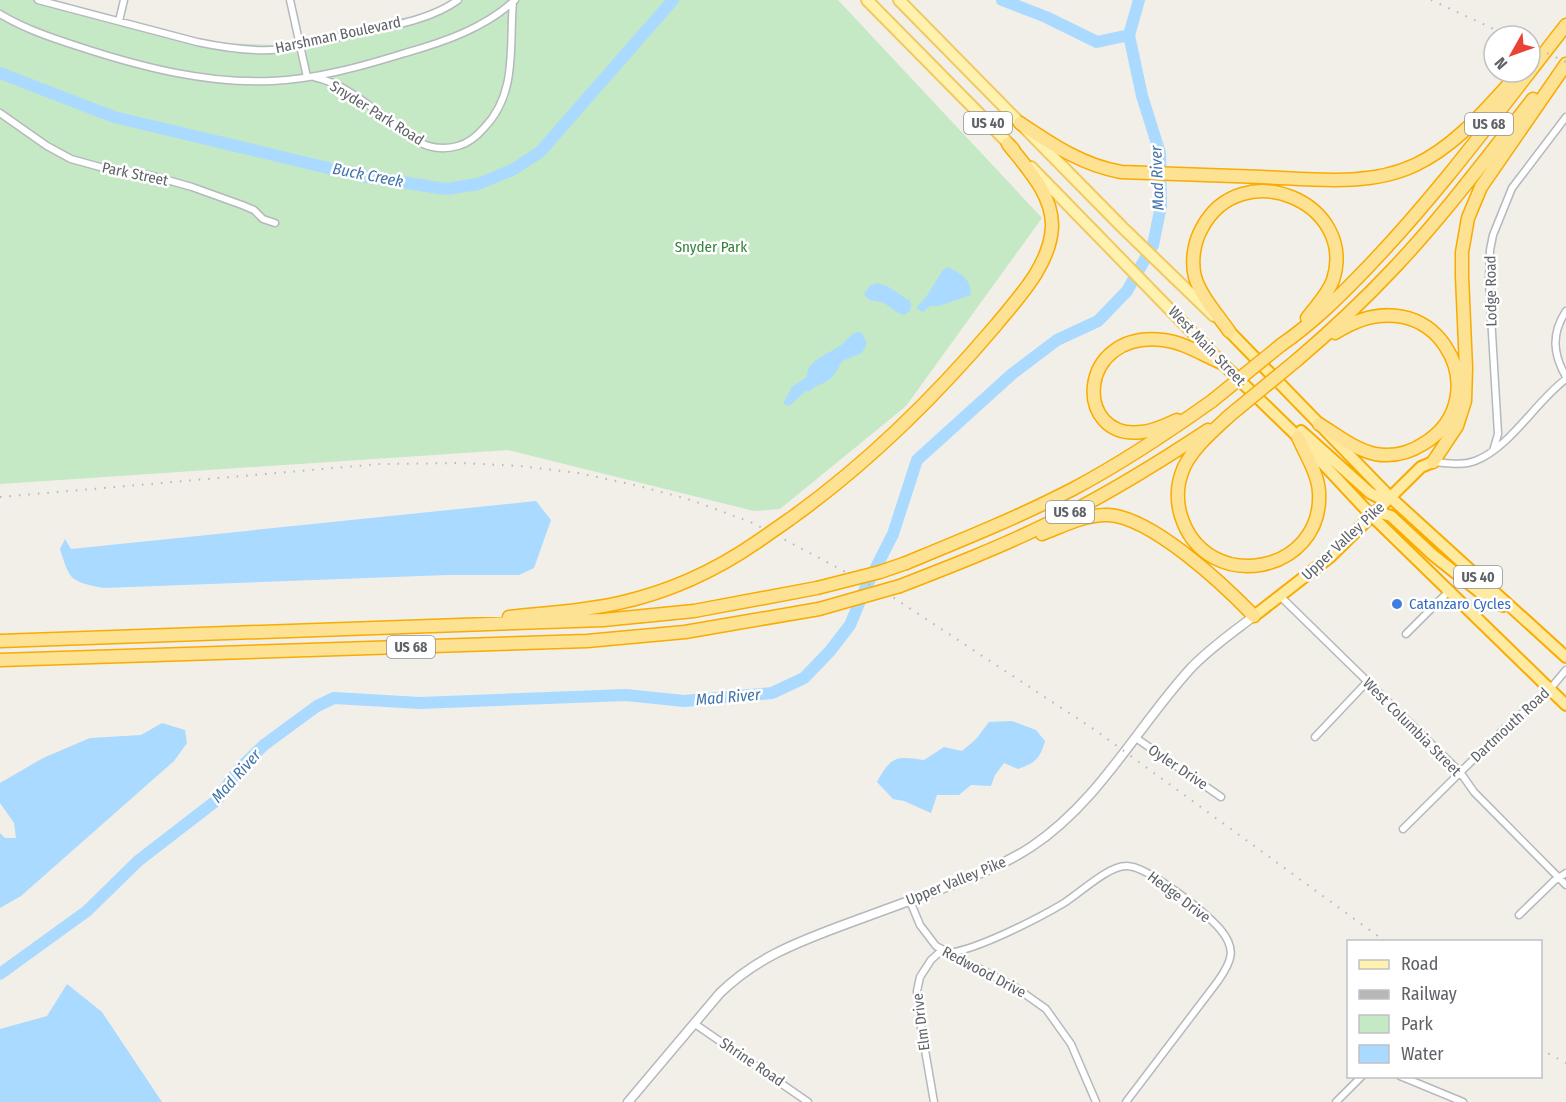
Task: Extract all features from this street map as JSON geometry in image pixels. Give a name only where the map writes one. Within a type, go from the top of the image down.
[{"type":"highway","points":[[1542,50],[1565,26]]},
{"type":"highway","name":"US 68","points":[[0,641],[550,623],[648,616],[741,604],[818,588],[906,563],[1000,524],[1075,488],[1153,442],[1212,401],[1298,333],[1351,284],[1411,221],[1535,67],[1565,26]]},
{"type":"highway","name":"US 68","points":[[0,660],[587,641],[685,632],[819,609],[900,586],[981,554],[1094,500],[1229,416],[1298,360],[1372,291],[1429,229],[1566,57]]},
{"type":"highway","points":[[1433,462],[1456,426],[1465,401],[1462,252],[1468,218],[1481,187],[1566,64]]},
{"type":"highway","points":[[1020,123],[1077,159],[1108,170],[1354,179],[1386,175],[1403,170],[1432,156],[1445,147],[1509,84]]},
{"type":"highway","points":[[429,627],[580,609],[636,598],[698,577],[741,553],[790,519],[865,459],[928,400],[1009,309],[1041,264],[1050,238],[1049,204],[1039,184],[1008,144]]},
{"type":"highway","points":[[1229,331],[1201,290],[1196,277],[1194,253],[1197,240],[1213,212],[1229,199],[1246,192],[1262,190],[1281,192],[1302,202],[1319,216],[1330,235],[1335,257],[1330,285],[1306,320],[1281,345]]},
{"type":"highway","points":[[1298,360],[1338,331],[1371,316],[1393,314],[1412,319],[1433,332],[1444,344],[1456,368],[1458,388],[1448,420],[1436,435],[1416,448],[1394,454],[1375,454],[1356,447],[1319,424]]},
{"type":"highway","name":"West Main Street","points":[[1229,331],[1390,496],[1566,657]]},
{"type":"highway","points":[[1212,401],[1164,426],[1144,432],[1134,432],[1118,428],[1104,418],[1096,404],[1093,387],[1102,362],[1116,349],[1136,341],[1161,339],[1174,342],[1222,363]]},
{"type":"highway","name":"West Main Street","points":[[1222,363],[1298,437],[1371,515],[1550,688]]},
{"type":"highway","points":[[1269,408],[1296,426],[1370,493],[1378,497],[1390,496]]},
{"type":"highway","points":[[1229,416],[1206,438],[1185,465],[1178,486],[1178,498],[1183,523],[1195,542],[1211,556],[1232,565],[1253,567],[1286,556],[1302,543],[1313,524],[1319,501],[1318,482],[1298,437]]},
{"type":"highway","name":"Upper Valley Pike","points":[[1254,616],[1330,557],[1421,467],[1433,462]]},
{"type":"highway","points":[[1371,515],[1384,513],[1391,516],[1433,555],[1482,594],[1498,602],[1534,628]]},
{"type":"highway","points":[[981,554],[1084,518],[1118,516],[1140,523],[1166,539],[1254,616]]},
{"type":"highway","name":"US 40","points":[[1550,688],[1566,705]]},
{"type":"main road","name":"West Main Street","points":[[867,0],[1161,298],[1222,363]]},
{"type":"main road","name":"West Main Street","points":[[899,0],[1122,227],[1229,331]]},
{"type":"street","name":"Harshman Boulevard","points":[[38,0],[223,47],[269,50],[300,46],[434,14],[458,0]]},
{"type":"street","points":[[119,21],[124,0]]},
{"type":"street","points":[[290,0],[309,77]]},
{"type":"street","name":"Snyder Park Road","points":[[309,77],[328,82],[359,99],[426,146],[444,148],[462,145],[487,125],[505,93],[511,64],[514,1]]},
{"type":"street","name":"Snyder Park Road","points":[[0,14],[44,35],[101,53],[198,76],[256,81],[309,77],[389,58],[453,38],[490,19],[514,1]]},
{"type":"street","name":"Park Street","points":[[0,113],[47,146],[71,159],[100,167],[153,176],[202,190],[243,205],[254,210],[263,219],[275,223]]},
{"type":"street","name":"Lodge Road","points":[[1493,451],[1498,434],[1489,282],[1493,235],[1512,188],[1566,117]]},
{"type":"street","points":[[1433,462],[1464,463],[1474,461],[1493,451],[1566,378],[1559,364],[1555,347],[1557,327],[1566,311]]},
{"type":"street","points":[[1406,634],[1449,591]]},
{"type":"street","name":"West Columbia Street","points":[[1281,597],[1460,772],[1474,792],[1566,885]]},
{"type":"street","name":"Upper Valley Pike","points":[[628,1102],[735,978],[762,960],[810,938],[990,869],[1046,836],[1082,804],[1192,667],[1254,616]]},
{"type":"street","name":"Dartmouth Road","points":[[1402,829],[1566,670]]},
{"type":"street","points":[[1315,737],[1367,682]]},
{"type":"street","name":"Oyler Drive","points":[[1136,738],[1221,797]]},
{"type":"street","name":"Hedge Drive","points":[[945,951],[965,950],[1048,912],[1107,874],[1124,866],[1139,868],[1153,875],[1204,914],[1229,942],[1232,955],[1230,962],[1126,1102]]},
{"type":"street","points":[[1519,915],[1566,873]]},
{"type":"street","name":"Redwood Drive","points":[[910,901],[920,925],[929,938],[945,951],[1015,987],[1046,1009],[1071,1044],[1096,1102]]},
{"type":"street","name":"Elm Drive","points":[[934,1102],[917,992],[920,977],[931,960],[945,951]]},
{"type":"street","name":"Shrine Road","points":[[695,1024],[808,1102]]},
{"type":"street","points":[[1336,1102],[1361,1078]]},
{"type":"street","points":[[1403,1078],[1463,1102]]},
{"type":"green space","name":"Snyder Park","points":[[0,0],[46,0],[197,42],[300,46],[434,14],[453,0],[838,0],[1042,218],[906,406],[780,509],[754,511],[508,450],[0,484]]},
{"type":"water","points":[[947,267],[964,277],[971,289],[971,295],[939,306],[930,306],[923,312],[917,309],[943,270]]},
{"type":"water","points":[[877,283],[887,286],[910,301],[909,311],[903,315],[884,303],[868,298],[864,294],[871,285]]},
{"type":"water","points":[[857,332],[862,333],[867,343],[862,353],[842,361],[829,379],[810,391],[806,391],[789,406],[783,404],[792,387],[807,377],[810,366],[814,362]]},
{"type":"water","points":[[536,501],[551,520],[534,568],[519,575],[447,575],[103,588],[73,578],[66,568],[60,549],[65,539],[71,549]]},
{"type":"water","points":[[1012,721],[1036,730],[1045,741],[1036,760],[1024,767],[1018,769],[1004,763],[995,775],[991,786],[971,785],[959,795],[937,795],[931,813],[904,801],[893,799],[877,782],[886,767],[895,760],[907,758],[924,760],[944,747],[962,751],[976,739],[989,722]]},
{"type":"water","points":[[162,723],[185,730],[187,743],[174,761],[21,896],[0,908],[0,833],[5,838],[16,838],[14,823],[0,803],[0,783],[43,758],[90,738],[141,735]]},
{"type":"water","points":[[67,984],[102,1012],[162,1102],[0,1102],[0,1029],[47,1016]]},
{"type":"waterway","name":"Buck Creek","points":[[0,73],[114,117],[362,176],[446,189],[478,184],[514,169],[540,152],[673,0]]},
{"type":"waterway","name":"Buck Creek","points":[[1002,0],[1046,17],[1097,42],[1129,35]]},
{"type":"waterway","name":"Mad River","points":[[0,974],[87,911],[138,861],[217,800],[239,769],[264,745],[317,706],[334,698],[420,703],[626,695],[684,701],[772,693],[804,678],[830,651],[850,625],[865,589],[893,534],[917,460],[1012,374],[1057,340],[1098,321],[1127,291],[1153,245],[1161,206],[1160,153],[1142,96],[1129,35],[1139,0]]},
{"type":"railway","points":[[1431,0],[1483,24]]},
{"type":"railway","points":[[1542,51],[1566,62]]},
{"type":"railway","points":[[0,497],[380,464],[461,463],[520,466],[578,473],[691,500],[753,523],[891,596],[1095,730],[1383,940]]},
{"type":"railway","points":[[1542,1050],[1566,1063]]},
{"type":"place","name":"Catanzaro Cycles","points":[[1397,604]]}]
